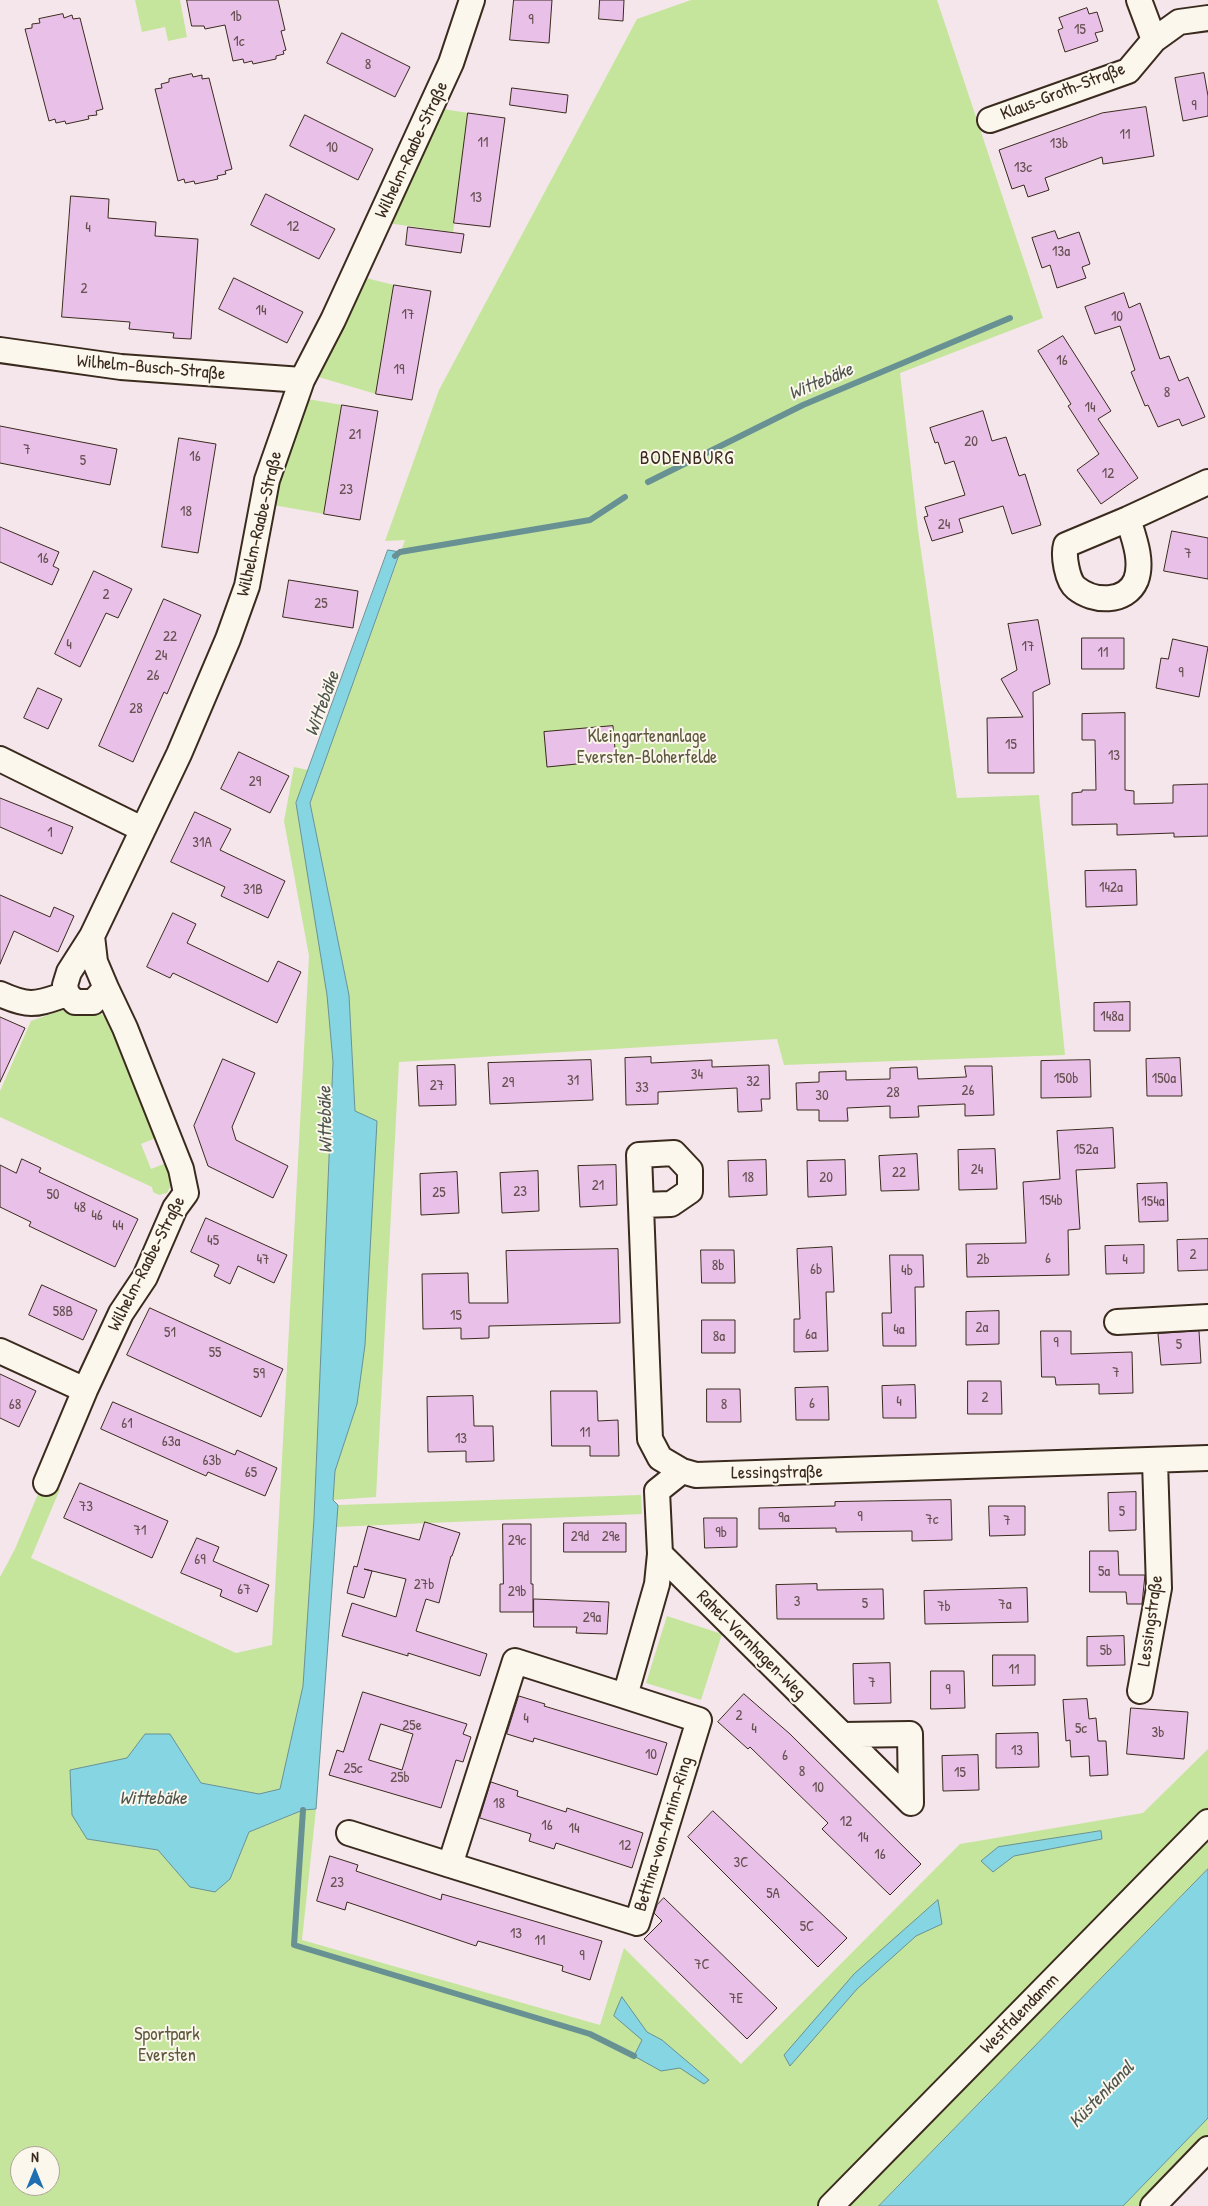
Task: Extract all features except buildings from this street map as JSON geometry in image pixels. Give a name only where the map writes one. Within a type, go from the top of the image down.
[{"type":"street","name":"Wilhelm-Raabe-Straße","points":[[67,994],[65,985],[69,972],[92,936],[179,754],[228,638],[247,586],[267,480],[302,380],[333,320],[451,63],[472,0]]},
{"type":"street","points":[[1139,0],[1154,40]]},
{"type":"street","name":"Klaus-Groth-Straße","points":[[990,120],[1128,71],[1154,40],[1179,22],[1208,18]]},
{"type":"street","name":"Wilhelm-Busch-Straße","points":[[0,350],[121,367],[302,380]]},
{"type":"street","points":[[1128,520],[1208,482]]},
{"type":"street","points":[[0,759],[142,829]]},
{"type":"street","name":"Wilhelm-Raabe-Straße","points":[[46,1483],[120,1313],[145,1276],[175,1208],[186,1193],[181,1169],[125,1028],[95,962],[92,936]]},
{"type":"street","points":[[0,994],[21,1004],[39,1004],[67,994],[75,1002],[93,1002],[106,988]]},
{"type":"street","name":"Lessingstraße","points":[[642,1205],[650,1439],[660,1458],[682,1471],[696,1475],[1208,1458]]},
{"type":"street","points":[[1117,1322],[1208,1317]]},
{"type":"street","points":[[0,1351],[85,1390]]},
{"type":"street","name":"Lessingstraße","points":[[1140,1690],[1159,1588],[1155,1460]]},
{"type":"street","points":[[625,1696],[657,1584],[660,1554],[657,1491],[682,1471]]},
{"type":"street","name":"Rahel-Varnhagen-Weg","points":[[660,1554],[843,1735]]},
{"type":"street","name":"Bettina-von-Arnim-Ring","points":[[349,1833],[450,1865],[636,1923],[699,1720],[515,1662],[450,1865]]},
{"type":"street","name":"Westfalendamm","points":[[831,2206],[1208,1822]]},
{"type":"street","points":[[1153,2206],[1208,2149]]},
{"type":"green space","points":[[135,0],[180,0],[187,37],[168,41],[165,27],[142,32]]},
{"type":"green space","name":"Kleingartenanlage Eversten-Bloherfelde","points":[[691,0],[937,0],[1043,318],[900,373],[918,530],[957,798],[1039,795],[1065,1055],[784,1065],[777,1039],[399,1062],[376,1497],[333,1500],[335,1471],[357,1404],[355,1111],[349,995],[310,803],[405,540],[385,541],[439,390],[637,19]]},
{"type":"green space","points":[[431,107],[468,113],[453,232],[379,222]]},
{"type":"green space","points":[[354,275],[394,285],[376,394],[305,373]]},
{"type":"green space","points":[[296,397],[342,405],[324,514],[262,503]]},
{"type":"green space","name":"Sportpark Eversten","points":[[294,767],[308,770],[296,803],[327,995],[333,1062],[314,1518],[303,1686],[280,1789],[259,1794],[201,1783],[170,1735],[145,1734],[128,1758],[70,1770],[87,1839],[158,1850],[190,1886],[230,1879],[249,1832],[303,1810],[316,1809],[302,1940],[600,2025],[624,1948],[741,2064],[960,1844],[1143,1813],[1208,1749],[1208,1869],[879,2206],[0,2206],[0,1577],[15,1549],[43,1482],[60,1489],[31,1558],[236,1653],[272,1645],[309,956],[284,821]]},
{"type":"green space","points":[[62,1010],[79,1015],[96,1011],[111,1020],[156,1138],[141,1144],[151,1169],[166,1163],[171,1166],[172,1183],[167,1193],[159,1195],[153,1192],[152,1187],[0,1117],[0,1091],[31,1021]]},
{"type":"green space","points":[[641,1495],[642,1514],[335,1527],[338,1505]]},
{"type":"green space","points":[[667,1616],[722,1634],[701,1700],[646,1683]]},
{"type":"green space","points":[[1208,2118],[1208,2149],[1153,2206],[1123,2206]]},
{"type":"water","name":"Wittebäke","points":[[388,550],[400,552],[310,803],[349,995],[355,1111],[377,1121],[365,1345],[357,1404],[335,1471],[333,1500],[338,1505],[316,1809],[303,1810],[249,1832],[230,1879],[215,1892],[190,1887],[158,1850],[87,1839],[72,1815],[70,1770],[127,1758],[145,1734],[170,1734],[201,1783],[259,1794],[280,1789],[303,1686],[314,1518],[333,1062],[327,995],[296,803]]},
{"type":"water","points":[[1101,1831],[1102,1839],[1014,1856],[993,1872],[981,1861],[998,1847]]},
{"type":"water","name":"Küstenkanal","points":[[1208,1869],[1208,2118],[1123,2206],[879,2206]]},
{"type":"water","points":[[938,1900],[942,1924],[916,1936],[857,1989],[790,2066],[784,2055],[854,1974]]},
{"type":"water","points":[[622,1997],[647,2032],[662,2040],[709,2080],[704,2084],[680,2068],[661,2071],[634,2056],[642,2040],[614,2016]]},
{"type":"waterway","name":"Wittebäke","points":[[648,482],[803,405],[1010,318]]},
{"type":"waterway","name":"Wittebäke","points":[[395,556],[400,552],[590,520],[625,497]]},
{"type":"waterway","points":[[303,1810],[294,1945],[590,2034],[634,2056]]},
{"type":"district","name":"BODENBURG","points":[[687,459]]}]
